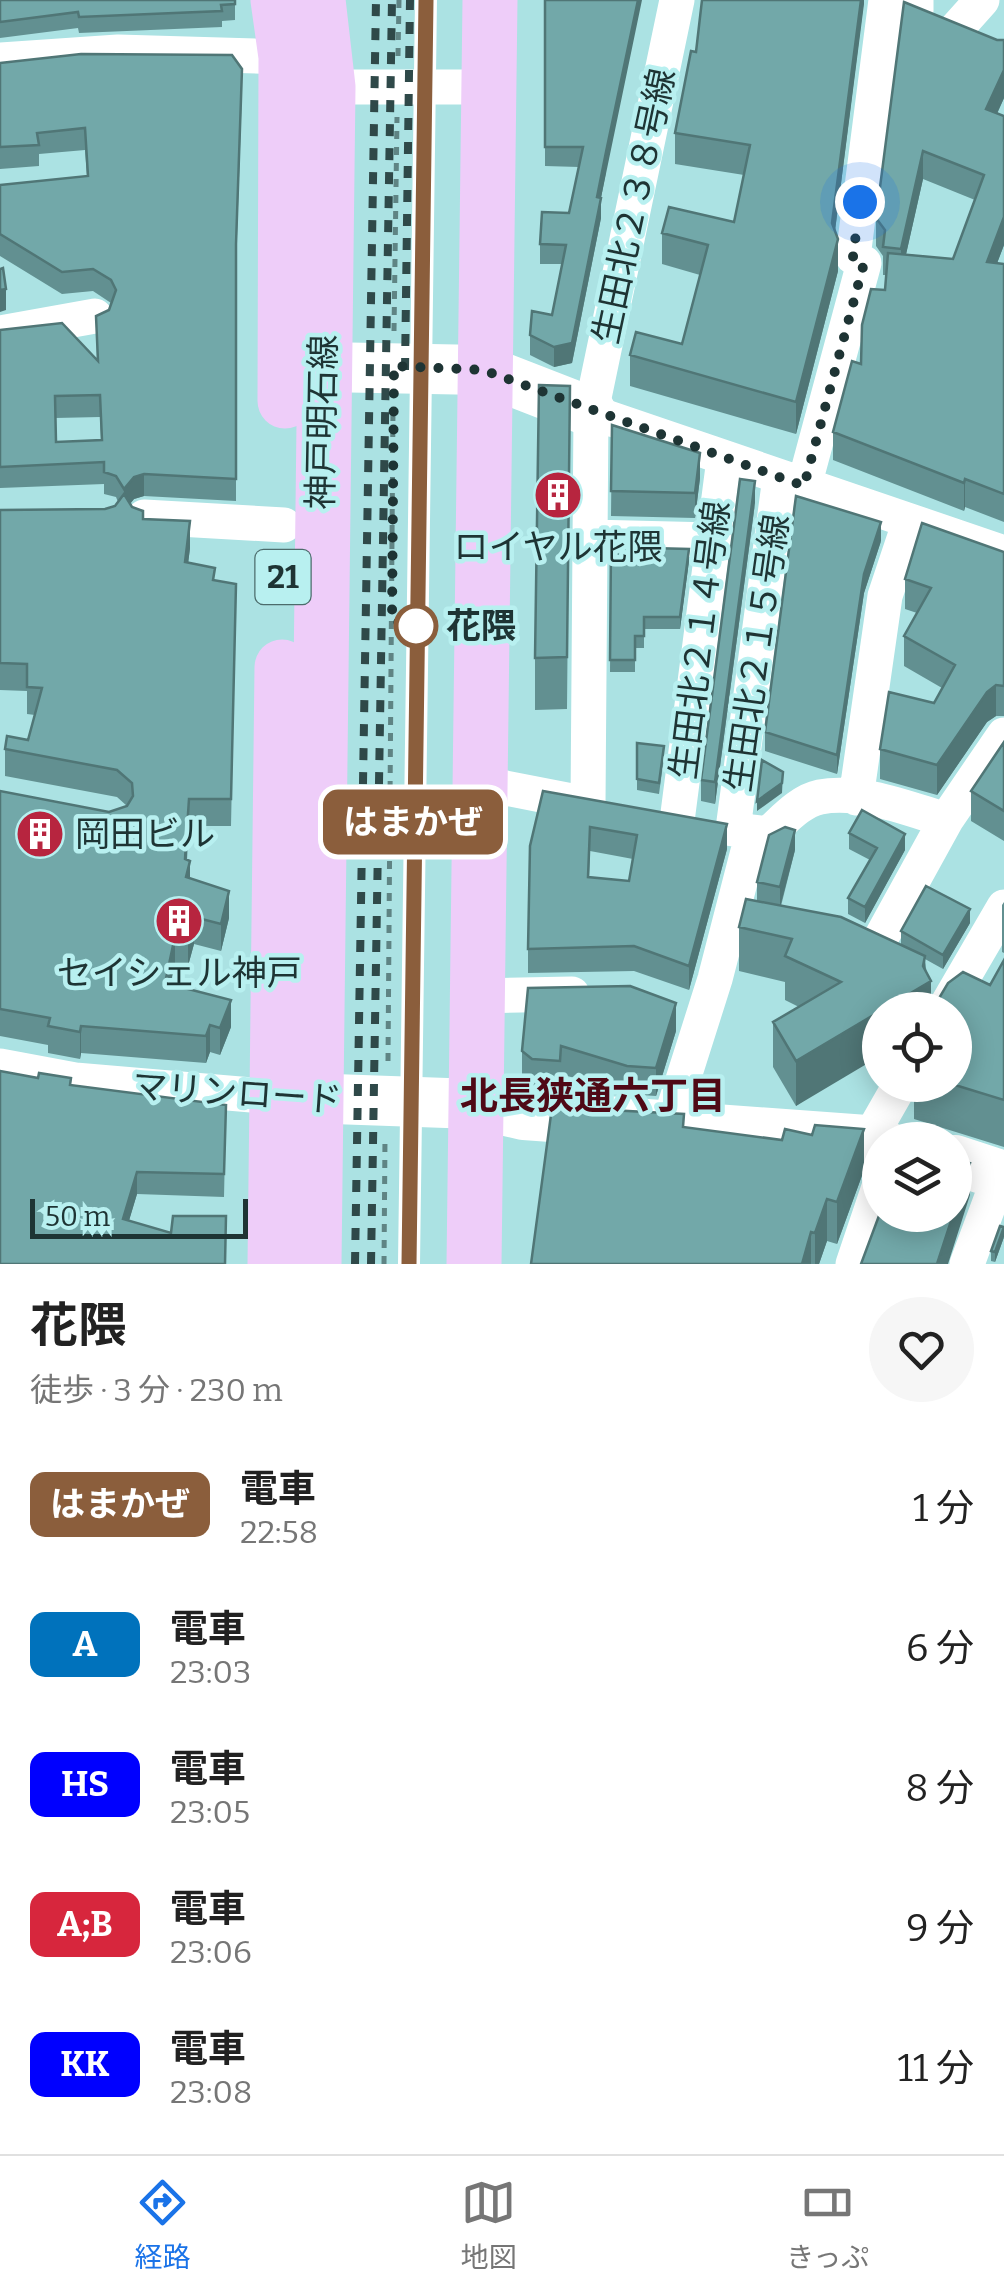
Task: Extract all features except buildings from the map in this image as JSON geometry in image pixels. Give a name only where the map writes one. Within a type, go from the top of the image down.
[{"type":"main road","name":"神戸明石線","points":[[275,1264],[296,1098],[323,366],[307,72],[278,0]]},
{"type":"main road","name":"神戸明石線","points":[[314,1264],[296,1098],[284,526],[307,72],[318,0]]},
{"type":"main road","points":[[474,1264],[490,0]]},
{"type":"street","name":"生田北２３８号線","points":[[588,804],[591,412],[676,0]]},
{"type":"street","points":[[902,3],[973,35],[982,0]]},
{"type":"street","name":"生田北２１５号線","points":[[668,1127],[731,919],[792,481],[864,263],[853,257],[902,3]]},
{"type":"street","points":[[0,60],[118,52],[398,86],[490,87]]},
{"type":"street","points":[[0,333],[94,316]]},
{"type":"street","points":[[323,366],[483,370],[724,459],[1004,552]]},
{"type":"street","name":"生田北２１４号線","points":[[677,821],[724,459]]},
{"type":"street","points":[[144,517],[284,526]]},
{"type":"street","points":[[856,798],[885,596],[910,521]]},
{"type":"street","points":[[590,536],[713,540]]},
{"type":"street","points":[[804,933],[876,947],[946,820],[1004,735]]},
{"type":"street","points":[[480,783],[677,821],[768,834],[800,806],[820,797],[856,798],[946,820]]},
{"type":"street","points":[[954,992],[1004,906]]},
{"type":"street","points":[[731,919],[767,926]]},
{"type":"street","points":[[478,996],[598,993]]},
{"type":"street","points":[[668,1006],[702,1018]]},
{"type":"street","name":"マリンロード","points":[[0,1066],[75,1080],[296,1098],[475,1104],[524,1114],[668,1127],[862,1153]]},
{"type":"street","points":[[967,1264],[986,1171]]},
{"type":"street","points":[[853,1264],[862,1221]]},
{"type":"path","points":[[384,1264],[399,0]]},
{"type":"railway","points":[[355,1264],[376,0]]},
{"type":"railway","points":[[371,1264],[392,0]]},
{"type":"railway","points":[[405,370],[410,0]]},
{"type":"railway","points":[[409,1264],[426,0]]},
{"type":"train","name":"はまかぜ","points":[[409,1264],[426,0]]},
{"type":"place","name":"ロイヤル花隈","points":[[558,495]]},
{"type":"place","name":"花隈","points":[[416,626]]},
{"type":"place","name":"岡田ビル","points":[[40,834]]},
{"type":"place","name":"セイシェル神戸","points":[[179,921]]},
{"type":"district","name":"北長狭通六丁目","points":[[593,1096]]},
{"type":"route","points":[[416,626],[392,621],[394,366],[483,370],[804,486],[864,263],[853,257],[860,202]]}]
